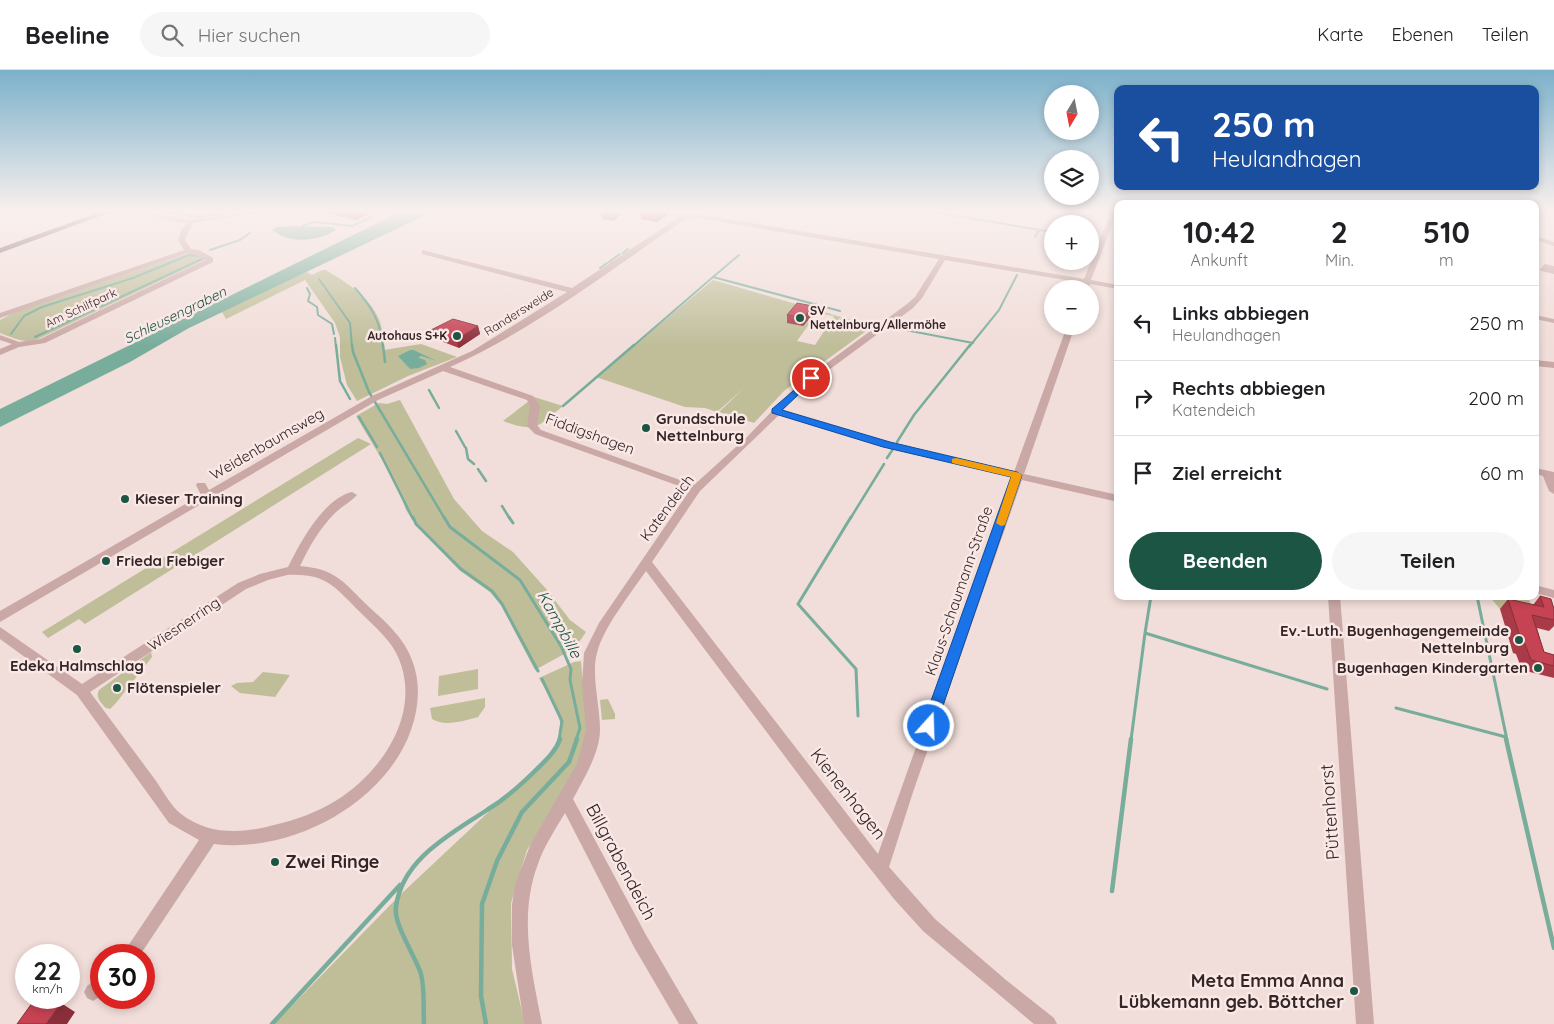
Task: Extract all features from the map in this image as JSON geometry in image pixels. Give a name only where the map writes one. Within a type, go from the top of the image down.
[{"type":"street","name":"Am Schilfpark","points":[[0,316],[171,257]]},
{"type":"street","name":"Am Schilfpark","points":[[0,352],[17,345],[42,341],[210,260],[204,257]]},
{"type":"street","points":[[442,257],[573,291]]},
{"type":"street","name":"Randersweide","points":[[385,393],[476,353],[573,291],[620,257]]},
{"type":"street","points":[[935,257],[1060,280]]},
{"type":"street","points":[[1088,280],[1097,257]]},
{"type":"street","name":"Katendeich","points":[[590,653],[603,626],[696,489],[750,439],[807,381],[910,306],[918,298],[943,258]]},
{"type":"street","points":[[1554,268],[1548,266],[1544,269],[1554,272]]},
{"type":"street","points":[[1099,286],[1114,287]]},
{"type":"street","points":[[1539,319],[1554,321]]},
{"type":"street","name":"Klaus-Schaumann-Straße","points":[[881,868],[1017,475],[1068,335]]},
{"type":"street","points":[[0,337],[17,345]]},
{"type":"street","points":[[1539,363],[1554,366]]},
{"type":"street","name":"Fiddigshagen","points":[[443,368],[533,401],[535,406],[532,426],[538,432],[696,489]]},
{"type":"street","name":"Weidenbaumsweg","points":[[0,617],[385,393]]},
{"type":"street","points":[[776,411],[887,445],[1114,498]]},
{"type":"street","points":[[1551,474],[1554,491]]},
{"type":"street","points":[[201,485],[207,496]]},
{"type":"street","points":[[292,570],[303,549],[331,509],[352,494]]},
{"type":"street","name":"Kienenhagen","points":[[646,562],[848,830],[929,925],[1048,1024]]},
{"type":"street","name":"Wiesnerring","points":[[0,632],[82,691],[174,818],[193,830],[211,836],[257,836],[289,829],[326,814],[352,798],[380,771],[401,741],[408,723],[412,694],[406,661],[399,646],[371,616],[333,579],[314,571],[292,570],[269,575],[242,586],[82,691]]},
{"type":"street","points":[[1539,590],[1554,594]]},
{"type":"street","name":"Püttenhorst","points":[[1334,600],[1365,1024]]},
{"type":"street","name":"Billgrabendeich","points":[[590,653],[588,685],[593,730],[584,765],[565,799],[640,941],[689,1024]]},
{"type":"street","points":[[533,1024],[520,940],[523,887],[537,846],[565,799]]},
{"type":"street","points":[[137,944],[211,836]]},
{"type":"shaded area","points":[[179,257],[201,257],[206,259],[38,339],[24,341],[0,333],[0,320],[13,313]]},
{"type":"shaded area","points":[[310,257],[339,257],[189,328],[130,362],[0,427],[0,409]]},
{"type":"shaded area","points":[[326,270],[365,298],[380,322],[384,350],[421,344],[457,357],[408,376],[357,401],[347,385],[340,357],[340,337],[335,323],[305,280],[226,319],[222,312],[296,276],[307,272],[312,275]],"holes":[[[414,350],[439,362],[421,356],[410,369],[400,355]]]},
{"type":"shaded area","points":[[713,280],[841,317],[827,333],[842,317],[873,326],[784,391],[754,423],[719,412],[744,388],[717,412],[705,408],[685,407],[596,377]],"holes":[[[817,313],[834,316],[815,345],[797,341]]]},
{"type":"shaded area","points":[[414,350],[439,362],[421,356],[419,358],[425,360],[427,364],[419,368],[410,369],[398,356]]},
{"type":"shaded area","points":[[534,397],[563,406],[548,419],[536,426],[523,427],[503,421]]},
{"type":"shaded area","points":[[400,400],[454,499],[482,531],[513,552],[547,590],[570,620],[586,632],[575,648],[535,670],[501,605],[490,592],[459,570],[415,524],[406,510],[397,485],[356,416],[379,403],[387,404]]},
{"type":"shaded area","points":[[358,438],[371,444],[85,624],[79,619],[48,638],[42,632]]},
{"type":"shaded area","points":[[1492,600],[1529,600],[1535,617],[1500,609]]},
{"type":"shaded area","points":[[151,652],[152,657],[116,703],[110,709],[106,708],[98,697],[99,690]]},
{"type":"shaded area","points":[[581,661],[587,733],[578,765],[527,850],[511,903],[512,969],[525,1024],[274,1024],[400,895],[549,755],[560,737],[561,730],[559,716],[539,678],[574,662]]},
{"type":"shaded area","points":[[478,669],[478,689],[438,696],[439,676]]},
{"type":"shaded area","points":[[263,672],[290,675],[275,697],[240,693],[231,686],[237,683],[253,682]]},
{"type":"shaded area","points":[[485,698],[485,707],[478,717],[448,723],[432,719],[430,708]]},
{"type":"shaded area","points":[[608,699],[615,714],[615,719],[602,720],[600,700]]},
{"type":"building","points":[[797,303],[813,306],[803,318],[787,315]]},
{"type":"building","points":[[453,319],[478,326],[456,340],[431,330]]},
{"type":"building","points":[[1540,596],[1551,599],[1554,609],[1554,620],[1532,615],[1544,652],[1554,655],[1554,666],[1531,660],[1525,644],[1522,643],[1508,600],[1544,607]]},
{"type":"building","points":[[28,1009],[57,1009],[46,1024],[17,1024]]},
{"type":"waterway","points":[[11,334],[24,316],[42,307],[133,278],[185,257]]},
{"type":"waterway","points":[[609,262],[617,257]]},
{"type":"waterway","points":[[713,277],[737,257]]},
{"type":"waterway","points":[[35,337],[202,259]]},
{"type":"waterway","points":[[600,268],[607,263]]},
{"type":"waterway","points":[[972,343],[999,310],[1017,275]]},
{"type":"waterway","points":[[632,347],[713,277]]},
{"type":"waterway","points":[[713,277],[840,311]]},
{"type":"waterway","name":"Kampbille","points":[[319,279],[350,323],[352,347]]},
{"type":"waterway","points":[[307,288],[310,294],[308,301],[317,307],[318,315],[332,324],[334,334]]},
{"type":"waterway","points":[[355,288],[366,301],[374,315],[380,330],[383,347]]},
{"type":"waterway","points":[[890,327],[972,343]]},
{"type":"waterway","points":[[335,338],[336,347]]},
{"type":"waterway","points":[[969,347],[972,343]]},
{"type":"waterway","points":[[336,345],[340,381],[350,399]]},
{"type":"waterway","name":"Kampbille","points":[[352,345],[369,392],[445,519]]},
{"type":"waterway","points":[[383,345],[385,362]]},
{"type":"waterway","points":[[563,406],[634,345]]},
{"type":"waterway","points":[[897,442],[914,415],[970,345]]},
{"type":"waterway","points":[[429,390],[439,408]]},
{"type":"waterway","points":[[359,417],[377,447]]},
{"type":"waterway","points":[[456,431],[465,447]]},
{"type":"waterway","points":[[466,448],[468,459],[474,464]]},
{"type":"waterway","points":[[887,458],[893,449]]},
{"type":"waterway","points":[[380,453],[413,519]]},
{"type":"waterway","points":[[850,519],[884,464]]},
{"type":"waterway","points":[[478,469],[486,481]]},
{"type":"waterway","points":[[502,506],[510,519]]},
{"type":"waterway","points":[[413,517],[416,524],[461,569],[492,591],[502,604],[538,671]]},
{"type":"waterway","name":"Kampbille","points":[[444,517],[450,527],[520,580],[561,646],[571,669],[570,680],[580,728],[576,740]]},
{"type":"waterway","points":[[509,517],[513,523]]},
{"type":"waterway","points":[[851,517],[798,604],[856,669],[858,716]]},
{"type":"waterway","points":[[1145,633],[1150,600]]},
{"type":"waterway","points":[[1478,600],[1507,740]]},
{"type":"waterway","points":[[1131,740],[1145,633]]},
{"type":"waterway","points":[[1145,633],[1327,689]]},
{"type":"waterway","points":[[542,679],[562,721],[559,740]]},
{"type":"waterway","points":[[1396,708],[1506,737]]},
{"type":"waterway","points":[[424,1024],[421,974],[401,931],[396,914],[400,890],[408,875],[430,850],[513,791],[547,759],[560,739]]},
{"type":"waterway","name":"Kampbille","points":[[486,1024],[481,996],[482,904],[497,861],[522,812],[569,762],[577,739]]},
{"type":"waterway","points":[[1112,891],[1131,739]]},
{"type":"waterway","points":[[1506,739],[1554,948]]},
{"type":"waterway","points":[[272,1024],[400,885]]},
{"type":"slow traffic","points":[[956,461],[1017,475],[1001,523]]},
{"type":"place","name":"SV Nettelnburg/Allermöhe","points":[[800,318]]},
{"type":"place","name":"Autohaus S+K","points":[[457,336]]},
{"type":"place","name":"Grundschule Nettelnburg","points":[[646,428]]},
{"type":"place","name":"Kieser Training","points":[[125,499]]},
{"type":"place","name":"Frieda Fiebiger","points":[[106,561]]},
{"type":"place","name":"Ev.-Luth. Bugenhagengemeinde Nettelnburg","points":[[1519,640]]},
{"type":"place","name":"Edeka Halmschlag","points":[[77,649]]},
{"type":"place","name":"Bugenhagen Kindergarten","points":[[1538,668]]},
{"type":"place","name":"Flötenspieler","points":[[117,688]]},
{"type":"place","name":"Zwei Ringe","points":[[275,862]]},
{"type":"place","name":"Meta Emma Anna Lübkemann geb. Böttcher","points":[[1354,991]]},
{"type":"route","points":[[811,378],[776,411],[887,445],[1017,475],[929,726]]},
{"type":"water label","name":"Schleusengraben","points":[[175,315]]}]
